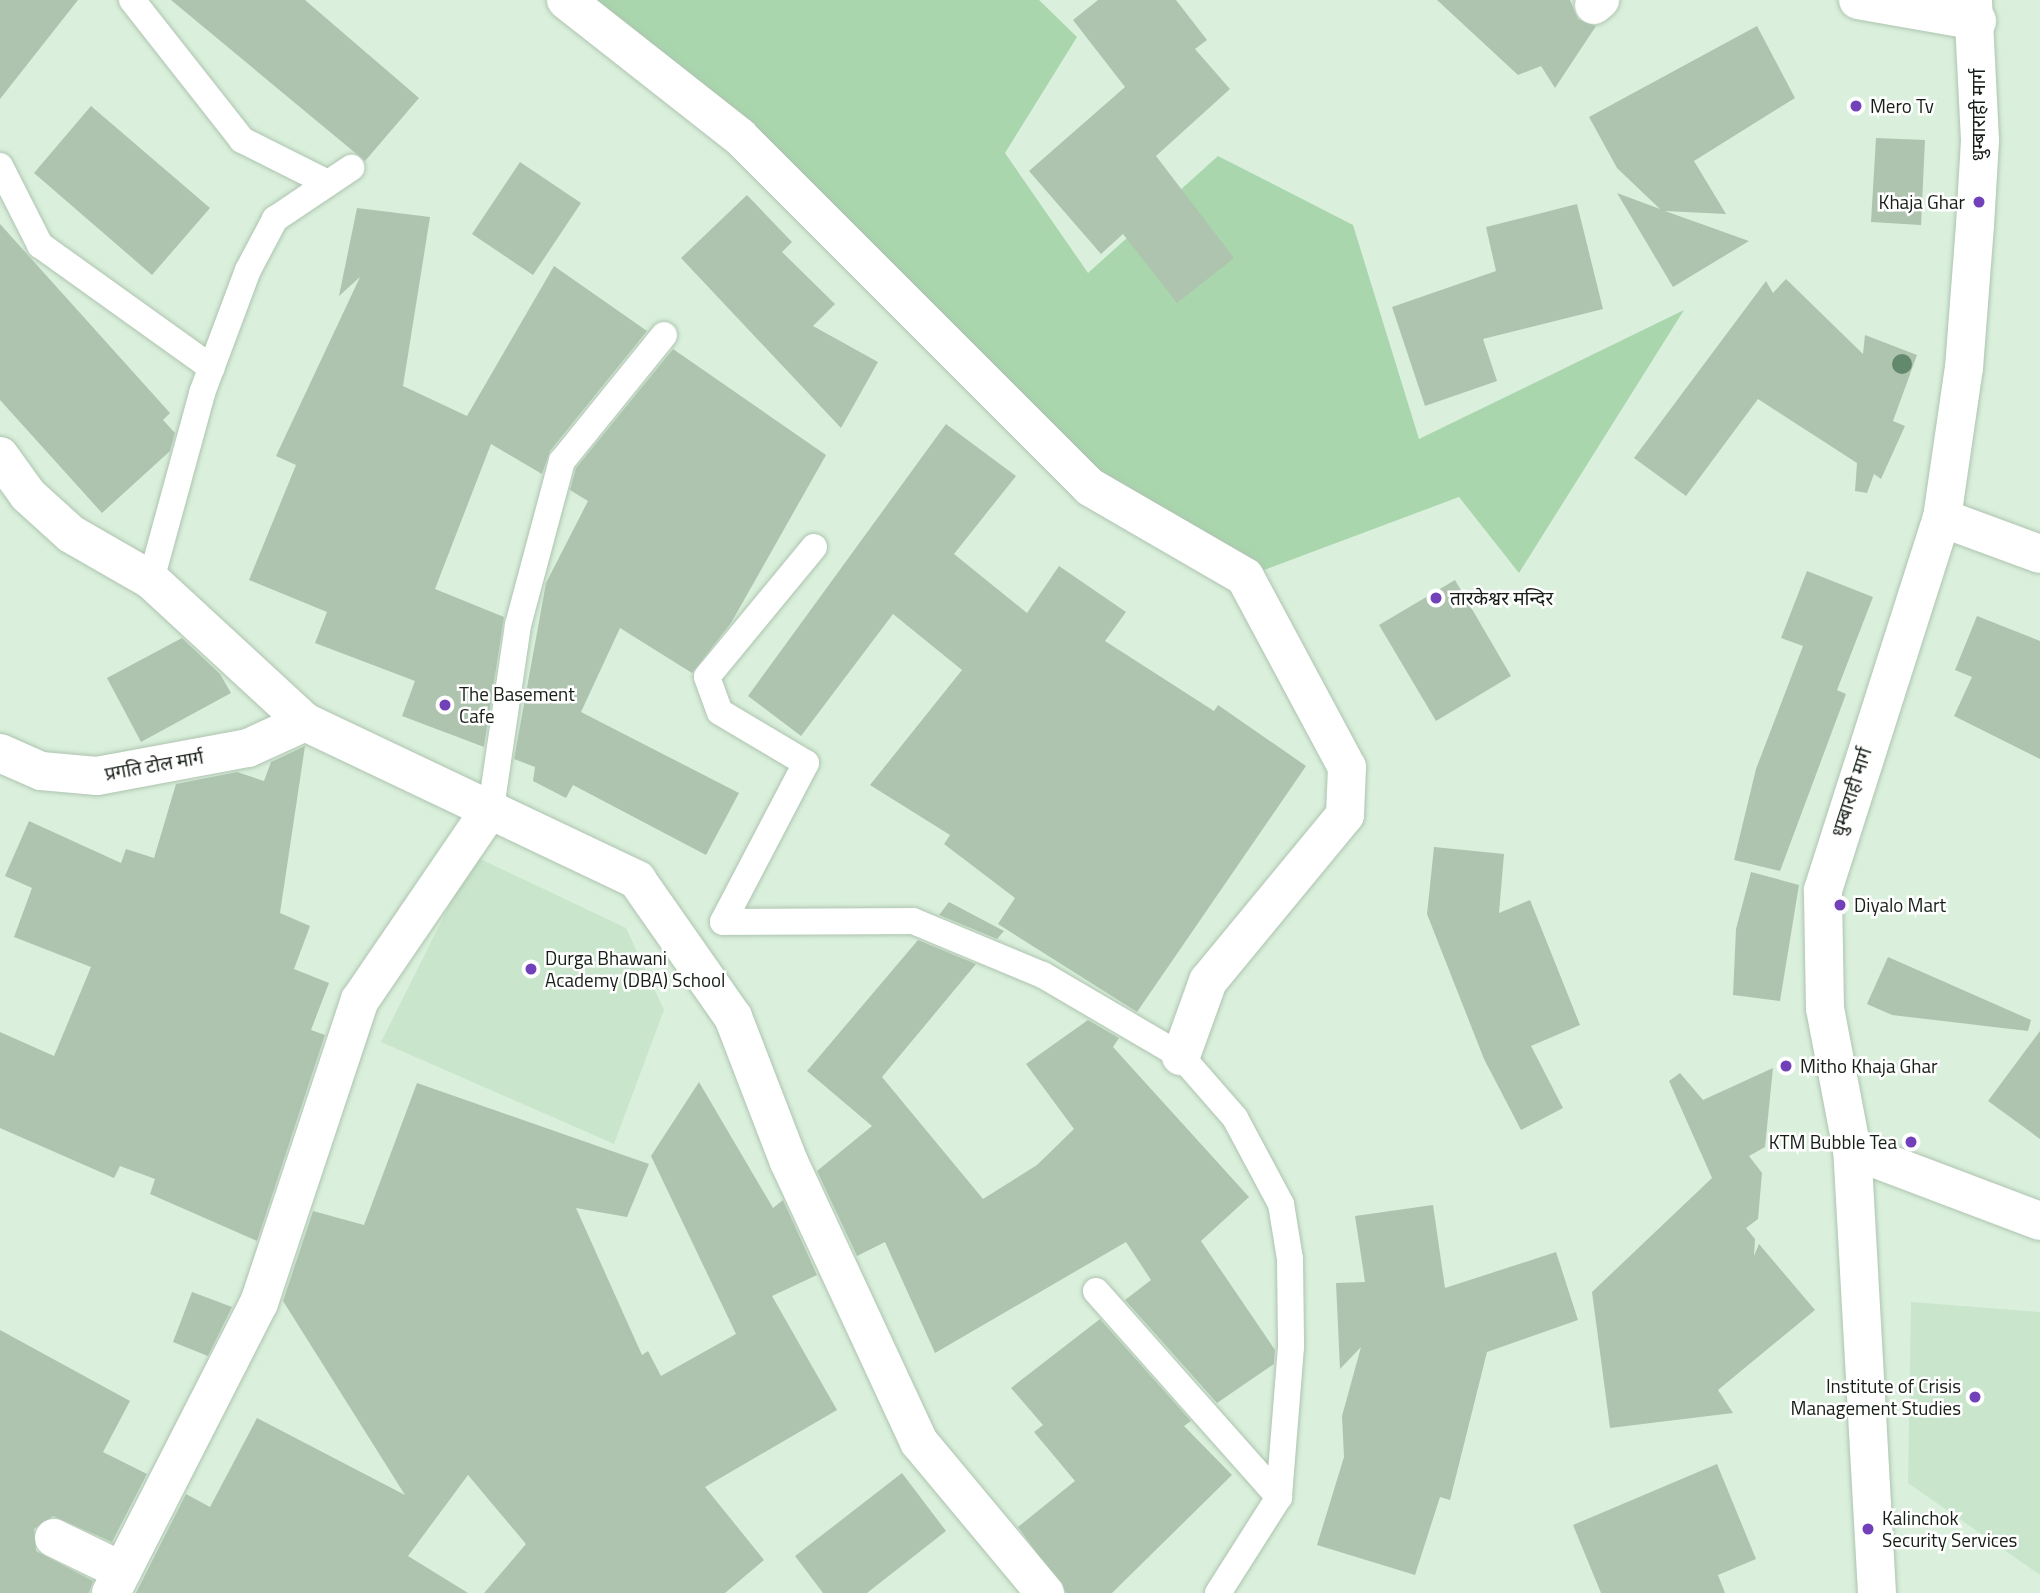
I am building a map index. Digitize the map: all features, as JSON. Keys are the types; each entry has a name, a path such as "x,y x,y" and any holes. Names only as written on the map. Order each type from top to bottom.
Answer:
{"street":[{"path":"566,0 740,137 1090,486 1245,577 1347,768 1345,815 1208,981 1181,1056"},
{"path":"1858,0 1975,10"},
{"name":"धुम्बाराही मार्ग","path":"1877,1593 1852,1150 1825,1009 1823,890 1942,519 1964,368 1974,238 1975,10"},
{"path":"0,456 28,495 71,534 152,580 305,722 491,807 638,880 733,1017 789,1162 919,1442 1045,1593"},
{"path":"1942,519 2040,554"},
{"name":"प्रगति टोल मार्ग","path":"0,752 41,771 97,776 248,748 305,722"},
{"path":"54,1538 116,1582 259,1303 360,1000 491,807"},
{"path":"1852,1150 2040,1221"}],"lane":[{"path":"132,0 242,141 328,183"},
{"path":"0,166 40,245 212,369"},
{"path":"152,580 212,369 248,270 275,219 351,168"},
{"path":"491,807 518,625 562,461 664,335"},
{"path":"814,547 707,677 720,712 806,763 723,922 913,921 1043,975 1181,1056 1235,1118 1281,1203 1290,1259 1291,1347 1279,1497 1218,1593"},
{"path":"1097,1291 1279,1497"}],"shaded area":[{"path":"583,0 1039,0 1077,37 1005,153 1088,273 1218,156 1353,225 1419,439 1684,310 1519,573 1459,497 1245,577 1111,499"},
{"name":"Durga Bhawani Academy (DBA) School","path":"474,856 626,928 664,1010 614,1144 381,1042"},
{"name":"Institute of Crisis Management Studies","path":"1911,1302 2040,1312 2040,1575 1908,1483"}],"building":[{"path":"0,0 78,0 0,99"},
{"path":"171,0 305,0 419,98 365,161"},
{"path":"1098,0 1176,0 1207,40 1195,49 1230,89 1156,156 1234,258 1177,303 1123,234 1101,254 1029,171 1125,87 1073,20"},
{"path":"1437,0 1570,0 1578,19 1596,26 1555,88 1541,66 1518,75"},
{"path":"1757,26 1795,98 1694,161 1726,214 1665,211 1749,241 1673,287 1617,193 1660,209 1617,168 1589,117"},
{"path":"91,106 210,208 152,275 34,173"},
{"path":"1876,138 1925,140 1921,225 1871,222"},
{"path":"520,162 581,203 533,275 472,234"},
{"path":"747,195 792,242 782,252 835,304 813,326 878,362 841,428 681,258"},
{"path":"1577,204 1603,309 1483,339 1497,381 1425,406 1392,307 1496,271 1486,227"},
{"path":"357,208 430,217 403,386 467,416 554,266 647,331 550,451 542,474 491,444 435,589 504,617 484,747 402,716 415,681 315,643 327,612 249,580 296,465 276,456 360,277 339,296"},
{"path":"0,224 170,413 163,420 175,433 170,451 102,513 0,400"},
{"path":"1786,279 1863,354 1865,335 1917,355 1893,421 1905,426 1881,479 1874,474 1867,493 1855,491 1857,463 1758,399 1686,496 1634,458 1766,281 1773,293"},
{"path":"673,349 826,455 731,623 692,673 620,628 581,712 739,793 706,855 573,785 566,798 533,781 535,767 514,759 546,583 588,501 570,490 576,468"},
{"path":"946,424 1016,476 954,554 1027,613 1059,566 1126,612 1105,641 1214,711 1218,705 1306,766 1137,1012 998,924 1015,898 944,844 950,835 870,785 962,670 893,614 801,736 748,696"},
{"path":"1807,571 1873,597 1837,690 1846,694 1780,871 1734,860 1756,769 1803,646 1781,638"},
{"path":"1455,580 1511,676 1436,721 1379,625"},
{"path":"1977,616 2040,641 2040,759 1954,716 1972,677 1955,670"},
{"path":"182,638 220,674 231,693 141,742 107,678"},
{"path":"305,746 280,913 310,926 294,969 329,983 311,1030 325,1035 257,1241 150,1194 155,1179 120,1166 114,1178 0,1128 0,1032 54,1056 91,967 14,937 32,888 5,876 29,821 121,863 126,849 154,858 176,784 237,772 264,781 271,762"},
{"path":"1434,847 1504,854 1499,913 1530,900 1580,1025 1531,1046 1563,1108 1521,1130 1484,1059 1427,914"},
{"path":"1751,872 1799,885 1780,1001 1733,995 1736,929"},
{"path":"949,902 1004,931 997,939 939,915"},
{"path":"918,940 976,964 882,1077 983,1199 1037,1165 1074,1129 1026,1064 1088,1020 1119,1038 1113,1047 1249,1197 1201,1241 1275,1350 1274,1364 1217,1403 1125,1300 1151,1280 1126,1242 935,1353 885,1242 857,1256 817,1171 872,1126 807,1071"},
{"path":"1888,957 2031,1020 2028,1031 1892,1015 1867,1004"},
{"path":"2040,1031 2040,1139 1988,1101"},
{"path":"1773,1068 1765,1147 1749,1156 1762,1173 1758,1219 1746,1228 1755,1239 1754,1256 1759,1244 1815,1310 1718,1390 1733,1413 1610,1428 1592,1292 1712,1178 1669,1081 1680,1073 1703,1100"},
{"path":"699,1082 773,1208 783,1200 817,1275 772,1296 837,1410 705,1487 764,1560 725,1593 484,1593 526,1544 468,1475 408,1556 468,1593 136,1593 186,1494 210,1507 257,1418 405,1495 283,1301 313,1211 364,1225 417,1083 649,1164 627,1217 576,1208 642,1355 648,1351 661,1376 736,1334 651,1156"},
{"path":"1433,1205 1445,1288 1556,1252 1578,1320 1487,1352 1450,1500 1440,1497 1415,1575 1317,1545 1344,1457 1342,1416 1361,1347 1340,1369 1336,1283 1365,1282 1355,1216"},
{"path":"192,1292 232,1307 208,1356 173,1342"},
{"path":"1100,1319 1191,1421 1184,1426 1232,1475 1112,1593 1066,1593 1018,1527 1075,1481 1034,1432 1043,1425 1011,1388"},
{"path":"0,1330 130,1401 103,1452 147,1474 112,1542 53,1516 34,1529 36,1551 93,1581 89,1593 0,1593"},
{"path":"1717,1464 1756,1559 1718,1575 1725,1593 1601,1593 1573,1525"},
{"path":"902,1473 946,1531 867,1593 823,1593 795,1556"}],"place":[{"name":"Mero Tv","path":"1856,106"},
{"name":"Khaja Ghar","path":"1979,202"},
{"name":"तारकेश्वर मन्दिर","path":"1436,598"},
{"name":"The Basement Cafe","path":"445,705"},
{"name":"Diyalo Mart","path":"1840,905"},
{"name":"Durga Bhawani Academy (DBA) School","path":"531,969"},
{"name":"Mitho Khaja Ghar","path":"1786,1066"},
{"name":"KTM Bubble Tea","path":"1911,1142"},
{"name":"Institute of Crisis Management Studies","path":"1975,1397"},
{"name":"Kalinchok Security Services","path":"1868,1529"}]}
